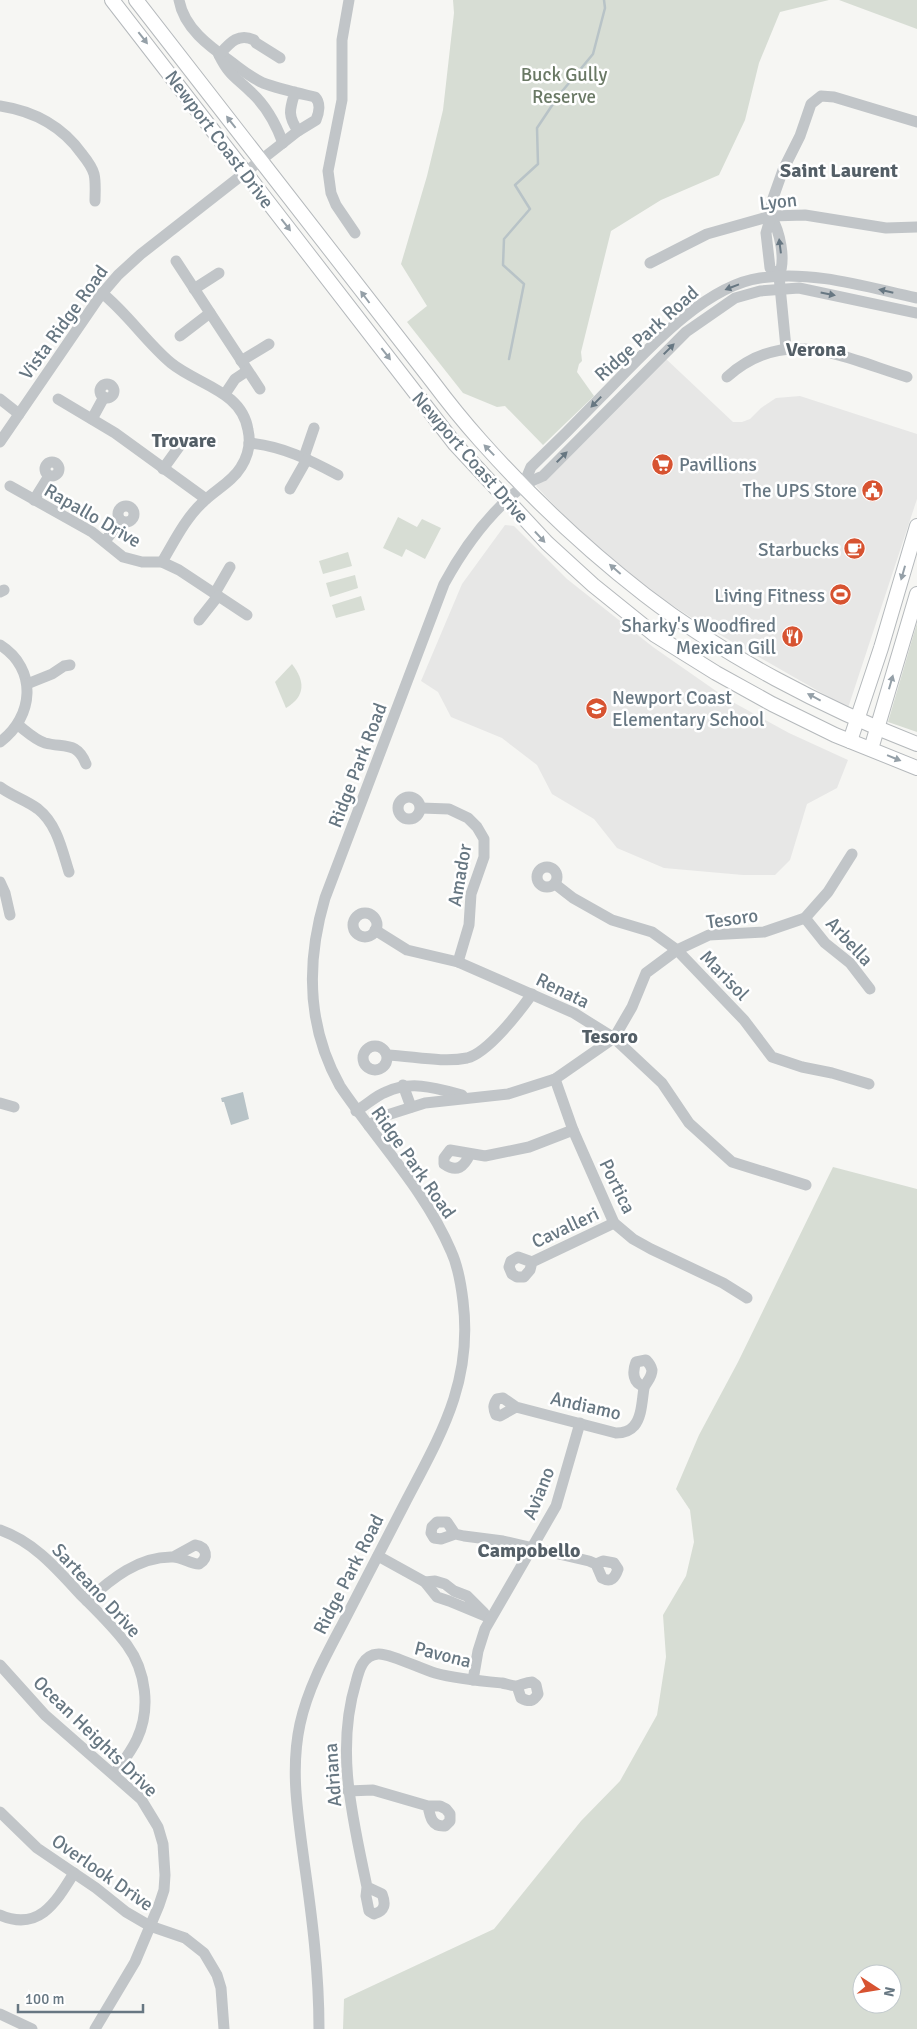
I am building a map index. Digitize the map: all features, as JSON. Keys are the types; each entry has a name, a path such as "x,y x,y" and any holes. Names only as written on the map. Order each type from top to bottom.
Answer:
{"main road":[{"name":"Newport Coast Drive","path":"112,0 455,444 553,549 593,585 655,635 716,673 764,700 850,741 917,768"},
{"name":"Newport Coast Drive","path":"136,0 368,301 479,439 523,486 585,543 645,594 724,649 857,720 917,744"},
{"path":"850,741 881,648 917,526"},
{"path":"871,749 917,594"}],"street":[{"path":"179,0 188,22 220,55 252,78 316,97 319,106 316,120 298,130 292,121 290,110 295,92"},
{"path":"348,0 342,40 342,100 328,171 329,184 334,199 355,233"},
{"path":"220,55 232,41 244,37 254,40 280,58"},
{"path":"220,55 227,72 253,93 264,106 273,120 283,143"},
{"path":"786,348 779,276 782,267 778,228 771,216 772,201 783,170 800,136 811,104 821,96 834,97 917,122"},
{"path":"0,106 34,115 50,123 69,138 88,161 94,174 95,201"},
{"name":"Vista Ridge Road","path":"0,442 102,293 127,266 298,130"},
{"name":"Lyon","path":"650,263 706,234 771,216 805,215 886,228 917,227"},
{"path":"176,261 260,389"},
{"path":"194,289 219,273"},
{"name":"Ridge Park Road","path":"523,486 531,467 642,356 692,310 730,286 758,278 803,275 917,298"},
{"name":"Ridge Park Road","path":"319,2029 317,1966 295,1793 295,1757 300,1722 315,1676 442,1433 459,1388 466,1329 459,1280 453,1255 444,1234 431,1211 356,1111 328,1065 317,1031 312,970 321,912 444,584 462,551 480,528 523,486 543,476 686,332 735,298 760,291 799,288 917,312"},
{"path":"102,293 120,307 172,364 225,394 234,401 245,417 249,443 245,461 241,468 234,477 206,499 187,521 162,562 180,570 247,615"},
{"path":"180,336 210,312"},
{"path":"225,394 244,366 269,344"},
{"path":"727,377 742,364 757,356 786,348 825,352 906,377"},
{"path":"92,419 104,397"},
{"path":"0,399 19,414"},
{"path":"58,399 115,433 206,499"},
{"path":"290,489 306,458 314,428"},
{"path":"249,443 267,445 306,458 338,475"},
{"path":"164,469 181,444"},
{"path":"34,500 49,476"},
{"name":"Rapallo Drive","path":"10,486 105,541 124,557 142,562 162,562"},
{"path":"105,541 121,521"},
{"path":"199,620 216,594 230,567"},
{"path":"0,645 12,654 19,663 27,684 24,715 18,725 0,742"},
{"path":"27,684 46,677 64,666 70,665"},
{"path":"18,725 44,742 73,748 80,752 86,764"},
{"path":"0,787 45,816 55,832 69,872"},
{"name":"Amador","path":"421,808 450,809 468,818 477,827 484,839 484,857 471,894 468,925 458,962"},
{"name":"Tesoro","path":"369,1126 381,1117 425,1103 508,1094 555,1079 614,1038 632,1007 646,973 677,950 709,936 764,932 805,918 828,892 852,854"},
{"path":"0,882 7,898 10,915"},
{"name":"Marisol","path":"554,884 573,898 612,920 652,932 677,950 744,1020 772,1057 802,1067 832,1072 869,1084"},
{"name":"Arbella","path":"805,918 824,943 850,963 870,989"},
{"name":"Renata","path":"376,930 407,950 458,962 574,1013 614,1038 662,1083 689,1124 732,1162 806,1185"},
{"path":"387,1055 446,1059 469,1058 488,1044 513,1021 532,994"},
{"name":"Portica","path":"555,1079 573,1130 614,1223 633,1239 723,1282 747,1298"},
{"path":"403,1085 411,1108"},
{"name":"Tesoro","path":"356,1111 384,1092 403,1085 431,1087 468,1097"},
{"path":"0,1103 14,1107"},
{"path":"470,1154 485,1156 530,1148 573,1130"},
{"name":"Cavalleri","path":"532,1262 614,1223"},
{"name":"Andiamo","path":"516,1406 616,1433 628,1431 638,1421 644,1386"},
{"name":"Aviano","path":"473,1680 481,1640 490,1618 556,1506 580,1424"},
{"name":"Sarteano Drive","path":"0,1530 21,1540 50,1562 127,1646 137,1663 144,1684 145,1712 142,1727 131,1751 114,1774"},
{"path":"456,1534 532,1547 596,1564"},
{"path":"87,1601 111,1580 133,1567 147,1561 175,1556"},
{"path":"378,1556 424,1582 437,1597 452,1596 490,1618"},
{"name":"Pavona","path":"364,1661 370,1656 384,1654 436,1673 517,1686"},
{"name":"Adriana","path":"364,1661 356,1680 348,1718 345,1752 348,1791 368,1887"},
{"name":"Ocean Heights Drive","path":"0,1665 45,1715 141,1799 158,1827 163,1844 164,1890 131,1969 95,2029"},
{"path":"348,1791 373,1790 428,1806"},
{"name":"Overlook Drive","path":"0,1812 37,1848 96,1888 126,1912 150,1926 185,1938 204,1953 211,1963 221,1988 221,2028"},
{"path":"0,1914 12,1919 22,1920 42,1915 57,1902 74,1873"},
{"path":"0,2014 32,2029"}],"shaded area":[{"path":"665,358 733,422 742,422 750,419 761,408 776,398 800,396 917,434 917,499 848,708 703,625 611,566 536,486"},
{"name":"Newport Coast Elementary School","path":"505,525 514,526 567,579 653,647 729,700 789,733 848,760 837,788 807,804 790,860 775,875 743,875 664,868 617,848 594,819 552,794 537,765 502,738 451,717 438,692 421,681 462,584"},
{"path":"243,1092 249,1119 231,1125 221,1098"}],"green space":[{"name":"Buck Gully Reserve","path":"453,0 829,0 780,12 759,63 745,120 719,175 661,200 611,231 581,352 582,361 577,372 594,396 543,445 505,406 497,407 463,393 407,322 427,306 401,264 427,176 443,110 454,13"},
{"path":"839,0 917,0 917,29"},
{"path":"398,517 417,527 422,519 441,528 425,559 406,549 402,557 383,548"},
{"path":"348,552 352,566 323,574 319,561"},
{"path":"355,575 358,588 330,597 326,583"},
{"path":"361,596 365,610 336,618 332,605"},
{"path":"917,623 917,732 888,722"},
{"path":"292,664 299,676 301,688 297,698 286,708 275,682"},
{"path":"833,1167 917,1189 917,2029 343,2029 344,1999 494,1929 581,1821 620,1781 657,1715 666,1657 663,1615 686,1576 694,1542 690,1510 676,1489 699,1435 738,1362"}],"waterway":[{"path":"509,359 524,284 503,265 504,239 530,209 515,185 538,164 537,128 559,95 593,54 605,8 604,0"}],"place":[{"name":"Pavillions","path":"663,464"},
{"name":"The UPS Store","path":"873,490"},
{"name":"Starbucks","path":"855,549"},
{"name":"Living Fitness","path":"841,595"},
{"name":"Sharky's Woodfired Mexican Gill","path":"792,636"},
{"name":"Newport Coast Elementary School","path":"596,708"}],"district":[{"name":"Saint Laurent","path":"839,170"},
{"name":"Verona","path":"816,349"},
{"name":"Trovare","path":"184,440"},
{"name":"Tesoro","path":"610,1036"},
{"name":"Campobello","path":"529,1550"}]}
